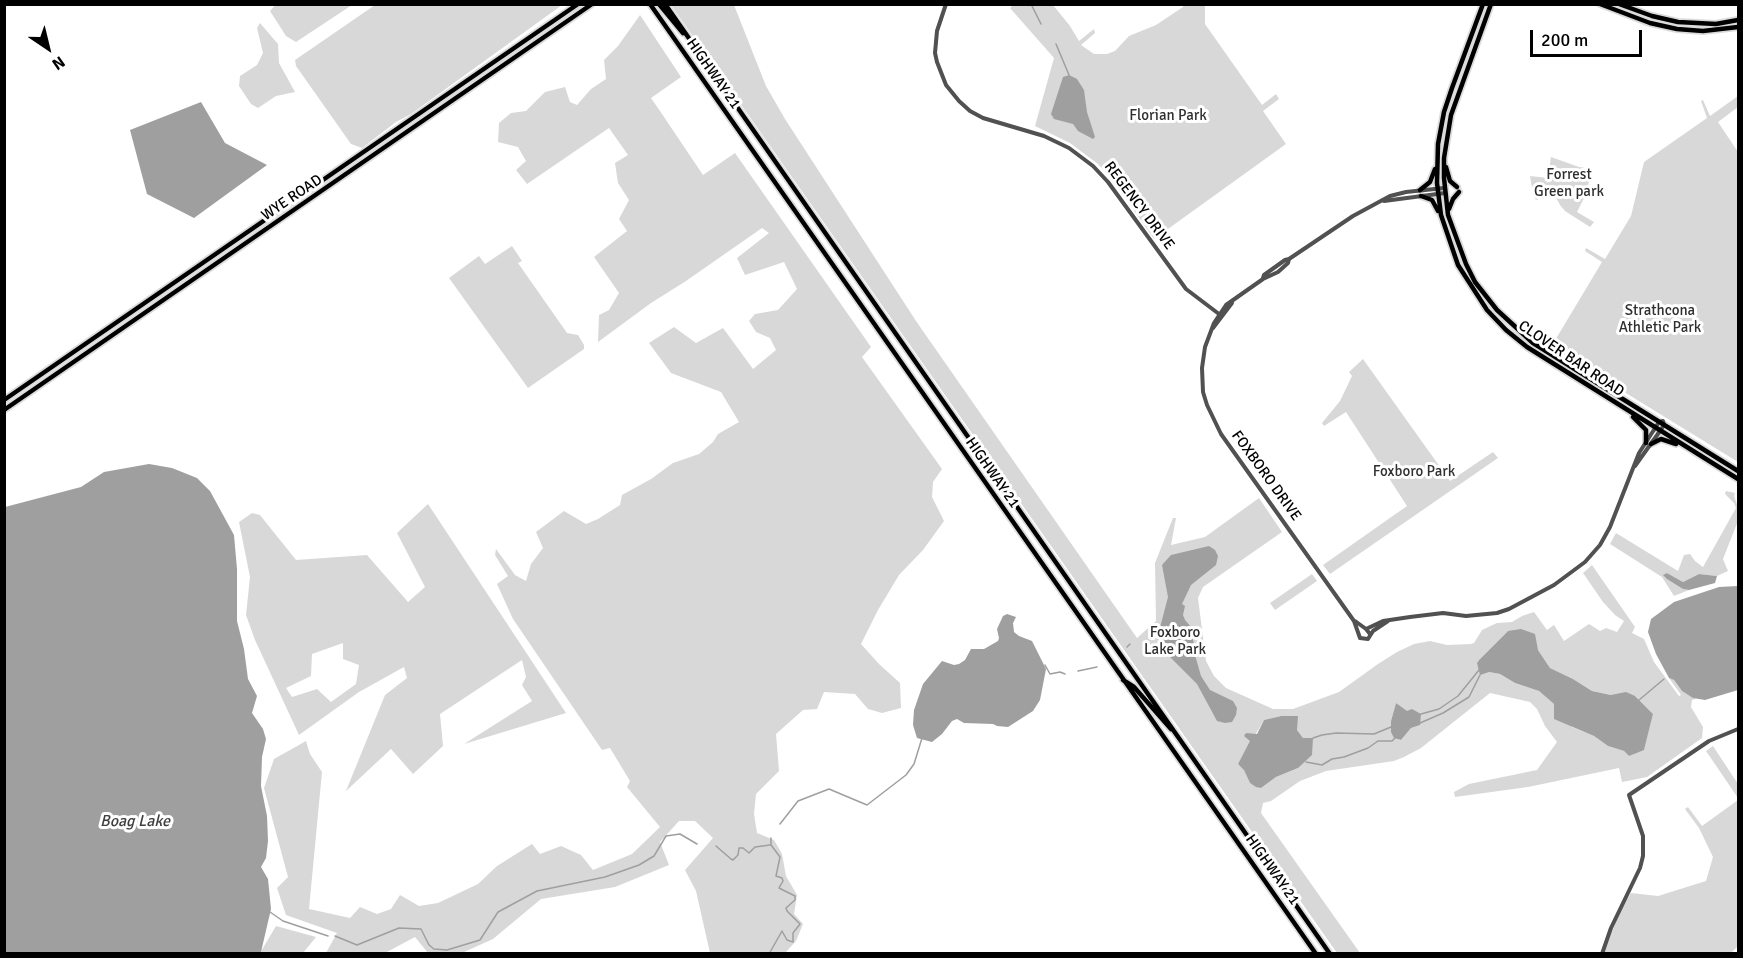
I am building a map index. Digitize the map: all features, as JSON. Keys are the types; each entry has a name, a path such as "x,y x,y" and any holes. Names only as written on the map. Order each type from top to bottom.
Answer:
{"main road":[{"name":"WYE ROAD","path":"4,400 578,4"},
{"name":"WYE ROAD","path":"4,410 592,4"},
{"name":"HIGHWAY 21","path":"650,4 1316,954"},
{"path":"658,4 691,41"},
{"name":"HIGHWAY 21","path":"665,4 1330,954"},
{"name":"CLOVER BAR ROAD","path":"1483,4 1444,112 1437,160 1441,215 1458,265 1478,298 1497,321 1518,340 1541,357 1738,479"},
{"path":"1600,4 1650,23 1677,29 1703,31 1738,28"},
{"path":"1619,4 1652,16 1678,22 1716,24 1738,20"},
{"name":"CLOVER BAR ROAD","path":"1491,5 1451,114 1444,158 1448,215 1456,240 1475,282 1508,322 1533,344 1738,471"},
{"path":"1444,158 1449,179 1458,190 1449,205 1448,215"},
{"path":"1437,160 1433,178 1421,193 1434,202 1441,215"},
{"path":"1627,410 1646,430 1648,443 1661,439 1683,446"},
{"path":"1123,680 1134,687 1179,738"}],"street":[{"name":"REGENCY DRIVE","path":"946,4 937,31 935,53 946,85 958,101 983,118 1044,136 1069,148 1093,166 1108,182 1186,289 1219,314"},
{"name":"FOXBORO DRIVE","path":"1359,632 1354,621 1212,418 1203,392 1202,368 1205,347 1219,314 1234,300 1263,279 1278,272 1289,260 1353,216 1390,196 1445,190"},
{"name":"FOXBORO DRIVE","path":"1211,331 1234,300"},
{"path":"1388,621 1370,634 1368,639 1362,639 1359,632 1388,621 1443,613 1466,616 1497,613 1509,609 1560,581 1585,562 1600,545 1610,527 1635,466 1662,423"},
{"name":"FOXBORO DRIVE","path":"1354,621 1370,634"},
{"path":"1602,954 1611,928 1640,868 1643,856 1643,836 1629,795 1711,740 1738,729"}],"green space":[{"path":"276,4 352,5 296,42 286,36 270,11"},
{"path":"375,5 562,5 362,148 351,144 296,66 295,60"},
{"name":"Foxboro Lake Park","path":"671,5 734,5 766,86 785,119 916,321 1137,638 1156,621 1155,563 1173,518 1176,518 1171,545 1205,537 1259,498 1282,532 1203,587 1198,598 1206,661 1214,676 1226,688 1273,709 1293,709 1339,692 1378,664 1414,644 1430,641 1447,645 1471,644 1482,630 1497,623 1512,622 1534,612 1547,630 1554,625 1564,641 1589,624 1600,631 1606,628 1617,632 1624,621 1603,602 1583,573 1592,565 1635,627 1632,633 1644,639 1654,662 1679,696 1681,695 1669,678 1674,680 1682,691 1696,699 1692,700 1691,707 1703,727 1702,738 1647,777 1622,782 1619,768 1528,787 1455,797 1454,792 1469,784 1537,770 1557,742 1545,726 1537,709 1530,702 1490,693 1421,748 1404,757 1394,761 1326,771 1300,781 1271,801 1263,803 1261,813 1360,953 1337,953","holes":["1508,631 1538,650 1550,668 1592,691 1635,696 1653,714 1644,749 1629,756 1624,751 1608,746 1594,736 1572,727 1554,704 1539,691 1515,683 1500,674 1489,672 1480,659","1396,703 1420,725 1411,728 1401,740 1394,738 1391,721","1281,716 1303,738 1313,739 1298,768 1276,777 1261,788 1250,783 1244,769 1238,764 1264,720"]},
{"name":"Florian Park","path":"1010,5 1053,5 1079,41 1094,29 1095,33 1081,45 1094,54 1107,54 1115,51 1129,36 1156,25 1184,5 1205,5 1205,24 1262,105 1276,94 1279,99 1263,111 1286,144 1154,239 1112,179 1098,164 1070,143 1035,126 1054,58 1010,8 1012,6"},
{"path":"640,15 681,77 651,98 703,175 735,153 871,347 862,357 942,469 933,482 932,497 944,521 923,550 899,575 861,644 900,683 901,708 882,713 868,709 855,694 824,692 817,709 803,710 776,734 779,771 756,794 754,814 757,833 774,840 782,854 786,876 797,895 794,914 803,924 796,941 785,953 710,953 696,891 685,870 713,838 695,821 679,821 660,842 669,865 615,887 541,899 493,939 462,953 428,953 415,937 385,953 326,953 337,933 286,915 277,888 288,877 264,788 274,759 306,741 310,754 322,772 309,909 350,918 360,907 377,914 391,909 400,895 419,906 438,903 478,884 497,866 532,844 540,854 561,846 581,855 593,870 632,854 660,827 627,787 630,781 610,748 602,750 513,619 497,584 508,576 495,555 496,549 515,575 526,581 531,564 543,548 536,532 564,511 586,524 598,519 620,505 622,495 651,479 673,463 699,454 713,442 718,434 739,422 721,392 671,373 649,343 674,327 696,343 723,328 753,369 776,350 770,338 756,332 749,321 755,314 778,310 797,289 784,262 745,275 737,258 769,233 762,228 598,342 599,315 609,310 619,293 594,257 627,231 619,219 629,200 618,183 615,163 628,155 609,128 527,184 516,170 526,161 518,147 498,142 499,123 511,113 526,111 545,92 565,87 570,102 577,105 591,89 606,79 604,60 618,46"},
{"path":"260,23 278,44 279,63 295,92 276,96 258,108 251,104 239,86 240,76 257,65 263,53 257,28"},
{"name":"Strathcona Athletic Park","path":"1738,96 1738,107 1718,122 1738,152 1738,462 1551,347 1602,262 1585,251 1586,248 1605,259 1631,216 1644,162 1707,118 1701,101 1703,100 1710,116"},
{"name":"Forrest Green park","path":"1551,157 1592,169 1586,194 1577,212 1594,222 1590,227 1565,211 1554,193 1536,200 1530,176 1548,178"},
{"path":"512,246 522,261 518,263 567,333 578,335 584,345 584,349 528,388 449,278 479,256 485,264"},
{"name":"Foxboro Park","path":"1363,359 1450,481 1493,452 1498,458 1330,574 1323,565 1407,506 1346,412 1324,426 1322,423 1340,401 1352,376 1349,372"},
{"path":"1726,491 1735,493 1738,507 1738,521 1723,559 1728,571 1717,576 1699,574 1683,582 1667,573 1664,575 1683,589 1689,590 1674,596 1662,577 1610,544 1616,533 1678,571 1684,555 1690,554 1703,567 1736,508 1725,494"},
{"path":"428,504 566,713 464,744 532,701 522,685 526,677 522,660 440,714 443,746 413,774 391,749 346,791 385,695 407,678 404,667 359,692 299,735 255,640 246,615 250,577 239,522 252,513 260,515 296,560 367,555 408,602 425,587 397,533","holes":["343,643 343,659 359,665 356,684 331,702 317,689 292,697 286,688 311,676 312,654"]},
{"path":"1312,574 1317,581 1275,610 1270,603"},
{"path":"1713,746 1738,784 1738,798 1706,751"},
{"path":"1738,800 1738,946 1731,953 1604,954 1619,913 1631,893 1658,896 1706,881 1713,857 1699,828 1685,809 1688,807 1702,826"},
{"path":"276,926 316,937 303,953 260,953"}],"water":[{"path":"1069,75 1077,79 1084,90 1087,112 1095,137 1093,139 1078,131 1073,124 1054,119 1051,114 1063,77"},
{"path":"201,102 225,143 267,165 194,218 147,194 130,130"},
{"name":"Boag Lake","path":"149,464 172,468 197,478 210,491 234,535 237,569 237,621 248,679 257,696 252,713 263,729 266,739 262,757 261,786 267,816 268,841 266,858 261,867 268,879 271,909 261,952 260,954 5,953 5,507 81,487 104,472"},
{"path":"1209,546 1218,556 1216,565 1191,585 1182,604 1185,606 1183,615 1191,627 1195,651 1192,653 1195,655 1201,676 1210,690 1233,701 1237,708 1232,722 1225,723 1217,721 1197,684 1165,652 1162,643 1157,639 1168,597 1162,565 1171,555"},
{"path":"1667,573 1683,582 1699,574 1717,576 1715,583 1689,590 1667,579 1663,575"},
{"path":"1738,586 1738,690 1705,700 1693,698 1669,678 1656,654 1648,632 1651,619 1674,602 1719,587"},
{"path":"1007,614 1016,617 1013,623 1014,632 1032,641 1046,669 1040,700 1033,711 1008,727 964,723 957,719 952,721 932,742 917,738 913,725 914,710 923,684 942,661 954,665 959,664 965,660 971,649 984,649 998,641 997,629 1003,616"},
{"path":"1521,629 1535,634 1538,650 1550,668 1592,691 1611,695 1626,692 1635,696 1653,714 1644,750 1629,756 1624,751 1608,746 1594,736 1554,719 1554,704 1539,691 1515,683 1500,674 1489,672 1480,675 1477,663 1480,659 1508,631"},
{"path":"1396,703 1407,711 1412,709 1421,714 1420,725 1411,728 1401,740 1394,738 1391,732 1391,721"},
{"path":"1281,716 1298,716 1297,730 1303,738 1313,738 1312,755 1298,768 1276,777 1261,788 1256,787 1250,783 1244,770 1238,764 1250,741 1244,736 1246,733 1257,734 1264,720"}],"waterway":[{"path":"1031,4 1041,24"},
{"path":"1056,44 1069,75"},
{"path":"1127,647 1130,644"},
{"path":"1045,665 1050,674 1060,672 1065,674"},
{"path":"1078,671 1097,667"},
{"path":"1421,714 1439,709 1458,696 1479,670"},
{"path":"1420,723 1443,713 1469,697 1480,675"},
{"path":"1639,700 1664,679"},
{"path":"1313,738 1336,733 1374,734 1391,727"},
{"path":"780,824 798,801 829,789 867,805 906,775 914,764 922,738"},
{"path":"1306,762 1322,765 1332,759 1368,748 1378,741 1392,741 1395,738"},
{"path":"335,936 357,945 399,928 421,929 429,945 434,949 447,950 480,940 498,912 537,891 605,877 639,865 654,856 666,836 680,834 697,844"},
{"path":"771,838 771,844"},
{"path":"716,846 733,860 738,855 739,848 749,853 755,847 770,845"},
{"path":"769,954 782,931 787,940 793,942 793,933 800,924 787,911 786,908 795,900 795,896 779,888 783,881 782,878 776,876 780,857 771,845"},
{"path":"270,912 283,921 328,936"}]}
